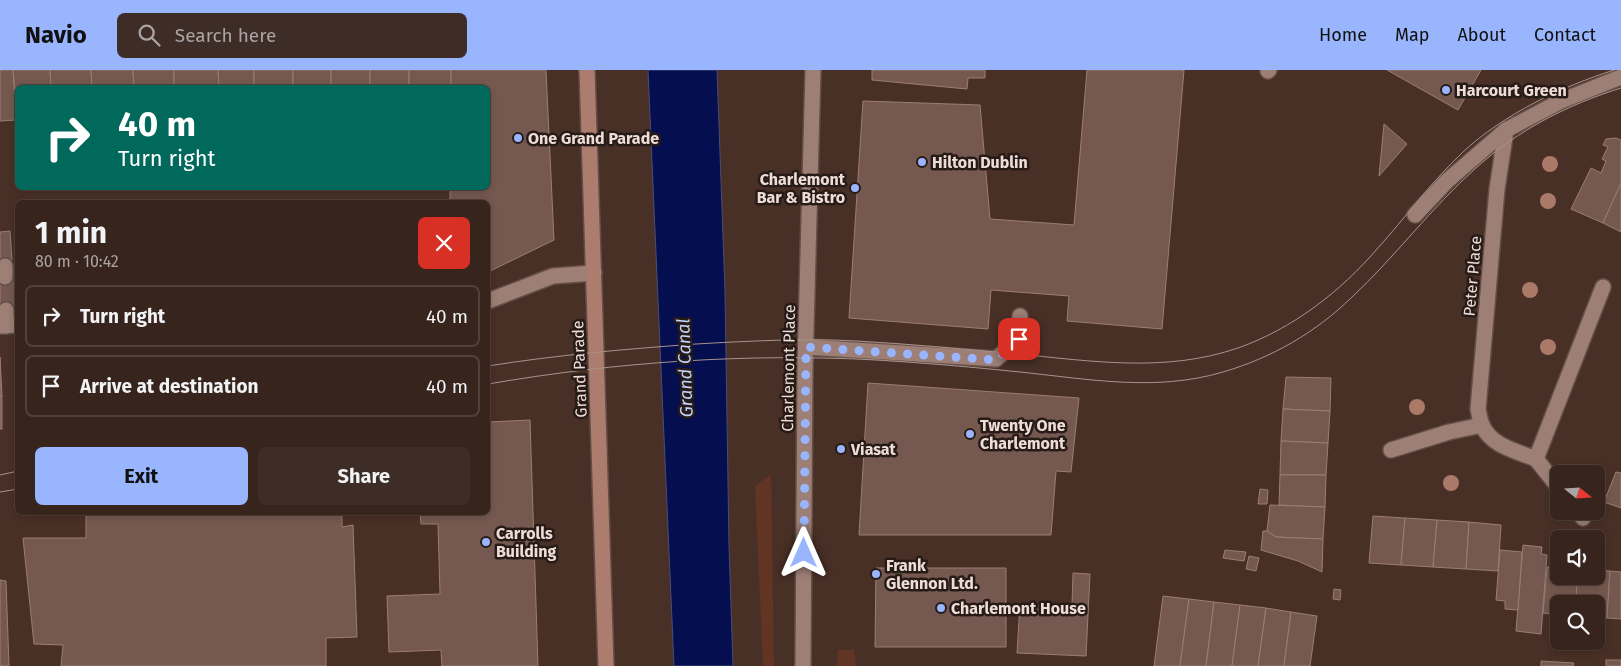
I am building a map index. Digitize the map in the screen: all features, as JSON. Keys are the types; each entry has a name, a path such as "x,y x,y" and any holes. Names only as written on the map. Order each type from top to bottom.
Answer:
{"main road":[{"name":"Grand Parade","path":"587,70 606,666"}],"street":[{"name":"Charlemont Place","path":"803,666 806,347 813,70"},
{"path":"1415,215 1447,181 1506,130 1570,96 1621,77"},
{"name":"Peter Place","path":"1482,425 1478,409 1497,189 1506,130"},
{"path":"490,300 554,276 594,273"},
{"path":"1536,458 1604,286"},
{"path":"806,347 996,360 1019,339 1020,316"},
{"path":"1391,450 1449,432 1482,425 1490,437 1503,447 1536,458 1550,476"}],"shaded area":[{"path":"771,474 774,666 763,666 755,486"},
{"path":"838,650 854,650 856,666 837,666"}],"water":[{"name":"Grand Canal","path":"648,70 717,70 725,292 733,666 674,666"}],"building":[{"path":"0,70 13,70 15,120 0,121"},
{"path":"13,70 50,70 51,85 15,85 15,90"},
{"path":"50,70 91,70 92,85 51,85"},
{"path":"91,70 133,70 134,85 92,85"},
{"path":"133,70 174,70 174,85 134,85"},
{"path":"174,70 218,70 219,85 174,85"},
{"path":"218,70 254,70 254,85 219,85"},
{"path":"254,70 293,70 293,85 254,85"},
{"path":"293,70 331,70 331,85 293,85"},
{"path":"331,70 370,70 370,85 331,85"},
{"path":"370,70 409,70 409,85 370,85"},
{"path":"409,70 451,70 451,85 409,85"},
{"name":"One Grand Parade","path":"451,70 546,70 554,240 490,271 490,200 450,200 450,190 490,190 490,85 451,85"},
{"path":"872,70 985,70 985,78 968,78 967,89 872,80"},
{"name":"Hilton Dublin","path":"1087,70 1184,70 1162,329 1067,321 1069,296 991,290 988,329 849,318 863,101 980,105 990,219 1074,225"},
{"name":"Harcourt Green","path":"1387,70 1481,70 1458,110"},
{"path":"1384,124 1407,144 1379,176"},
{"path":"1616,138 1621,140 1621,183 1603,223 1571,209 1591,168 1601,173 1606,161 1602,159 1608,147 1603,145 1606,139"},
{"path":"1621,183 1621,232 1603,223"},
{"path":"10,231 12,260 0,261 0,232"},
{"path":"0,277 15,277 15,310 0,310"},
{"path":"0,357 2,396 0,396"},
{"path":"1286,377 1331,378 1330,411 1283,409"},
{"name":"Twenty One Charlemont","path":"868,383 1079,398 1071,472 1056,471 1051,535 859,535"},
{"path":"0,396 2,396 2,429 0,429"},
{"path":"1283,409 1330,411 1328,443 1281,441"},
{"name":"Carrolls Building","path":"530,420 538,666 442,666 441,650 389,652 387,596 440,594 438,524 421,524 420,515 490,515 490,422"},
{"path":"1281,441 1328,443 1326,475 1280,475"},
{"path":"1616,472 1621,473 1621,508 1605,502"},
{"path":"1280,475 1326,475 1325,507 1279,505"},
{"path":"1260,489 1268,490 1267,504 1258,504"},
{"path":"1270,505 1325,507 1323,539 1276,537 1267,531"},
{"path":"86,515 342,515 342,527 353,525 357,637 326,638 326,666 61,666 63,645 34,644 23,538 86,538"},
{"path":"1373,516 1405,518 1401,565 1369,563"},
{"path":"1405,518 1437,520 1433,567 1401,565"},
{"path":"1437,520 1469,522 1466,569 1433,567"},
{"path":"1469,522 1501,525 1498,571 1466,569"},
{"path":"1263,531 1267,531 1276,537 1323,539 1322,572 1298,561 1261,550"},
{"path":"1523,545 1542,547 1541,554 1547,555 1541,634 1516,631"},
{"path":"1225,550 1246,552 1244,561 1223,558"},
{"path":"1500,550 1522,552 1518,610 1505,609 1505,601 1496,600"},
{"path":"1249,556 1259,558 1256,571 1246,569"},
{"path":"1547,567 1550,567 1550,585 1577,585 1576,595 1550,595 1550,614 1543,613"},
{"name":"Charlemont House","path":"876,568 1006,568 1006,647 875,647"},
{"path":"1605,571 1610,571 1607,618 1605,618 1605,595 1576,595 1577,585 1605,585"},
{"path":"1610,571 1621,572 1621,619 1607,618"},
{"path":"1073,573 1090,574 1086,656 1017,653 1020,604 1072,606"},
{"path":"0,580 6,581 9,666 0,666"},
{"path":"1334,589 1341,590 1340,600 1333,599"},
{"path":"1163,596 1189,599 1180,666 1154,666"},
{"path":"1189,599 1214,602 1206,666 1180,666"},
{"path":"1214,602 1240,605 1232,666 1206,666"},
{"path":"1240,605 1266,608 1258,666 1232,666"},
{"path":"1266,608 1291,612 1284,666 1258,666"},
{"path":"1291,612 1317,616 1310,666 1284,666"},
{"path":"1606,660 1621,660 1621,666 1606,666"},
{"path":"1541,661 1574,663 1573,666 1541,666"}],"tram line":[{"path":"490,366 644,348 797,340 837,340 897,344 1101,362 1156,363 1211,356 1238,348 1277,331 1296,320 1331,294 1363,265 1430,187 1479,138 1534,103 1554,93 1614,70"},
{"path":"490,384 536,376 633,365 682,361 779,358 913,362 1096,380 1147,383 1198,378 1223,372 1275,352 1307,333 1337,311 1383,266 1460,183 1492,154 1544,120 1581,102 1621,88"},
{"path":"0,475 15,472"},
{"path":"0,492 15,490"}],"place":[{"name":"Harcourt Green","path":"1446,90"},
{"name":"One Grand Parade","path":"518,138"},
{"name":"Hilton Dublin","path":"922,162"},
{"name":"Charlemont Bar & Bistro","path":"855,188"},
{"name":"Twenty One Charlemont","path":"970,434"},
{"name":"Viasat","path":"841,449"},
{"name":"Carrolls Building","path":"486,542"},
{"name":"Frank Glennon Ltd.","path":"876,574"},
{"name":"Charlemont House","path":"941,608"}],"route":[{"path":"804,553 806,347 996,360 1019,339"}]}
